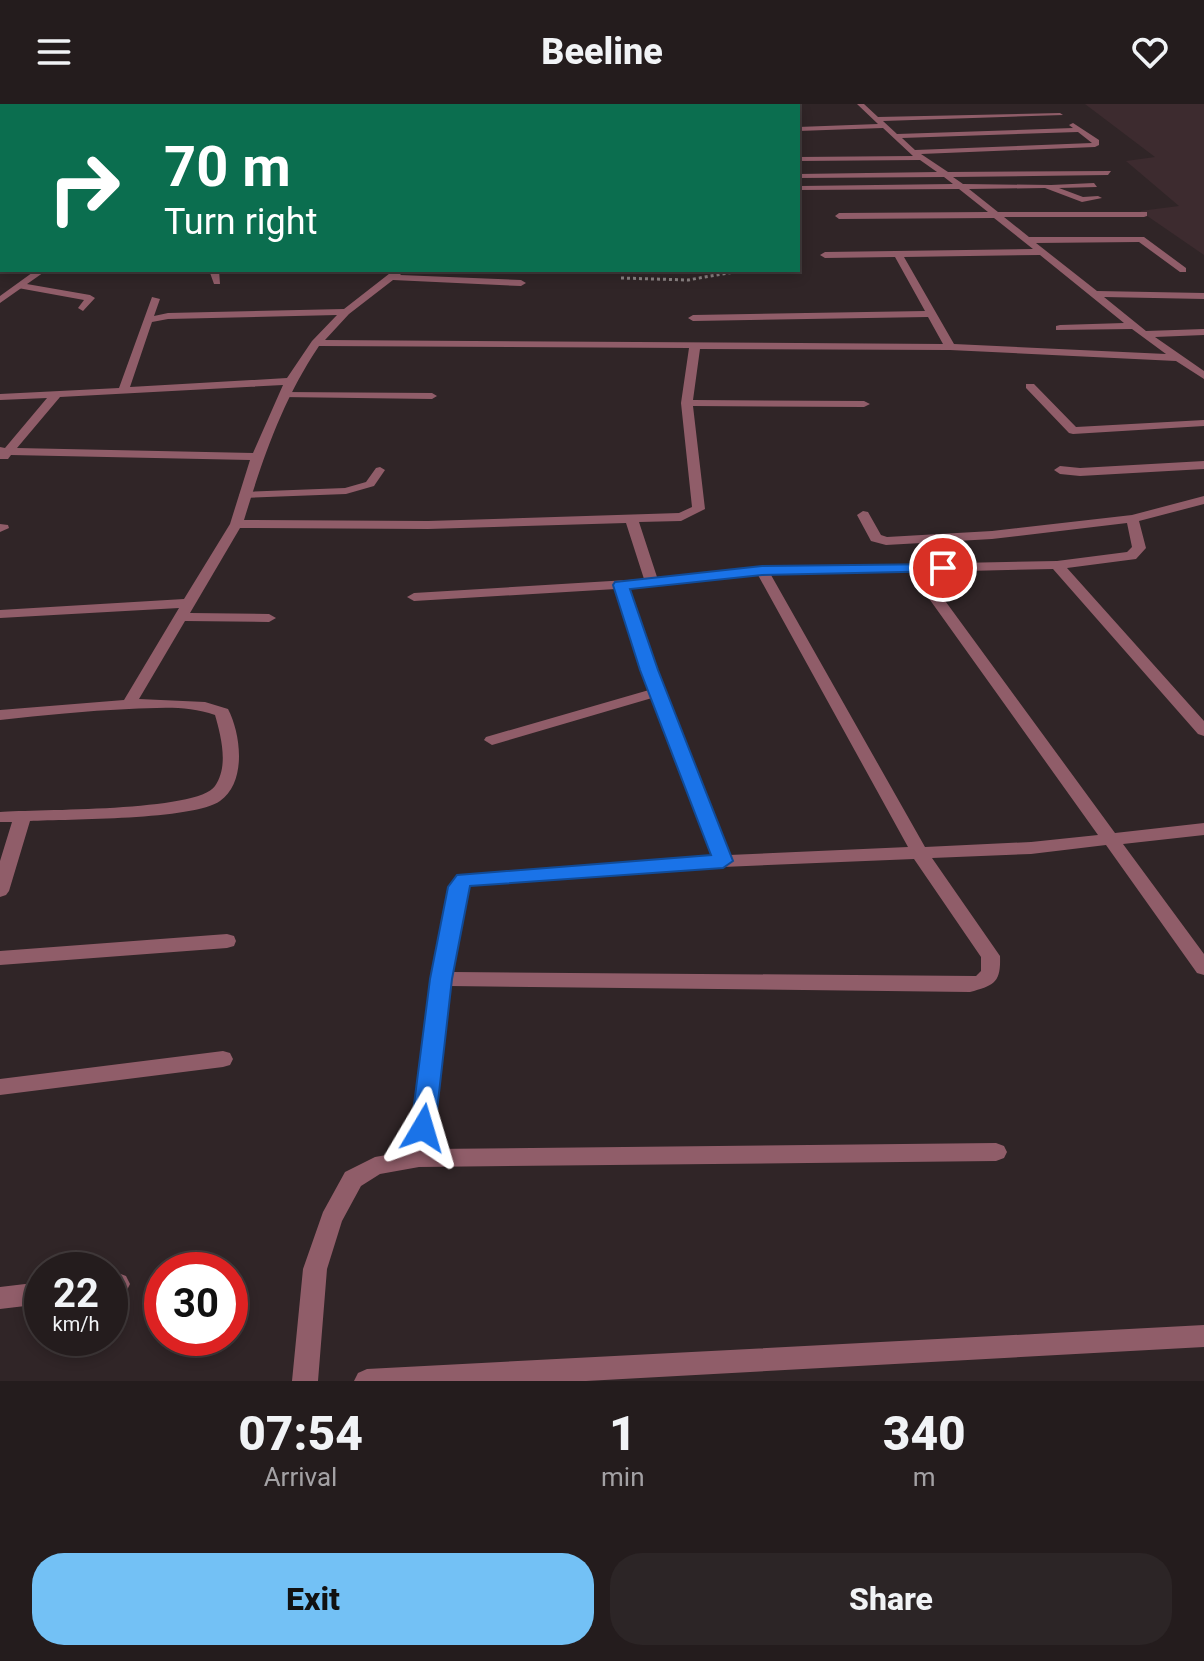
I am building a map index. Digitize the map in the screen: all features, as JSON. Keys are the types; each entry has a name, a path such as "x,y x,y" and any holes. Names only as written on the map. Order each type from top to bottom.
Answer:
{"street":[{"path":"860,104 917,155 945,174 1139,330 1204,376"},
{"path":"877,119 1060,115 1046,104"},
{"path":"800,129 886,126"},
{"path":"800,159 1095,145 1096,142 1076,128 898,136"},
{"path":"800,176 1108,173"},
{"path":"800,188 1094,185"},
{"path":"1046,186 1082,200 1098,198"},
{"path":"839,216 1144,214"},
{"path":"1027,240 1141,239 1183,270"},
{"path":"897,252 950,347"},
{"path":"825,255 1042,252"},
{"path":"0,300 39,272"},
{"path":"214,272 217,282"},
{"path":"128,705 236,524 257,457 290,381 316,343 346,312 397,274 521,283"},
{"path":"21,286 90,298 83,308"},
{"path":"1097,294 1204,296"},
{"path":"123,391 155,299"},
{"path":"149,320 168,316 346,312"},
{"path":"693,318 932,314"},
{"path":"1060,328 1204,332"},
{"path":"316,343 950,347 1180,358"},
{"path":"236,524 428,525 681,517 696,513 699,509 687,403 695,346"},
{"path":"0,397 290,381"},
{"path":"1030,386 1073,431 1204,423"},
{"path":"3,454 55,396"},
{"path":"687,403 864,404"},
{"path":"3,454 257,457"},
{"path":"1060,470 1080,472 1204,465"},
{"path":"863,515 876,538 886,541 992,535 1132,519 1204,500"},
{"path":"631,518 651,580"},
{"path":"414,597 621,585 762,571 1057,565 1131,556 1139,548 1132,519"},
{"path":"1057,565 1204,731"},
{"path":"915,569 1204,968"},
{"path":"441,979 970,985 983,981 991,973 990,956 920,854 762,571"},
{"path":"621,585 723,861"},
{"path":"0,614 190,603"},
{"path":"180,617 269,618"},
{"path":"492,740 658,692"},
{"path":"0,715 128,705 196,704 213,706 222,712 230,736 229,780 212,800 168,808 0,817"},
{"path":"0,891 23,814"},
{"path":"419,1158 441,979 458,887 464,879 723,861 1031,848 1204,829"},
{"path":"0,958 227,941"},
{"path":"0,1087 223,1059"},
{"path":"305,1381 315,1269 331,1219 353,1179 375,1166 419,1158 996,1152"},
{"path":"0,1298 24,1295"},
{"path":"367,1381 1204,1336"}],"lane":[{"path":"284,395 432,396"},
{"path":"244,495 346,491 370,484 380,470"}],"path":[{"path":"621,278 688,280 734,272"}],"shaded area":[{"path":"1085,104 1204,104 1204,255 1140,211 1179,206 1126,161 1155,157"}],"route":[{"path":"423,1128 441,979 458,887 464,879 723,861 649,670 621,585 762,571 943,568"}]}
